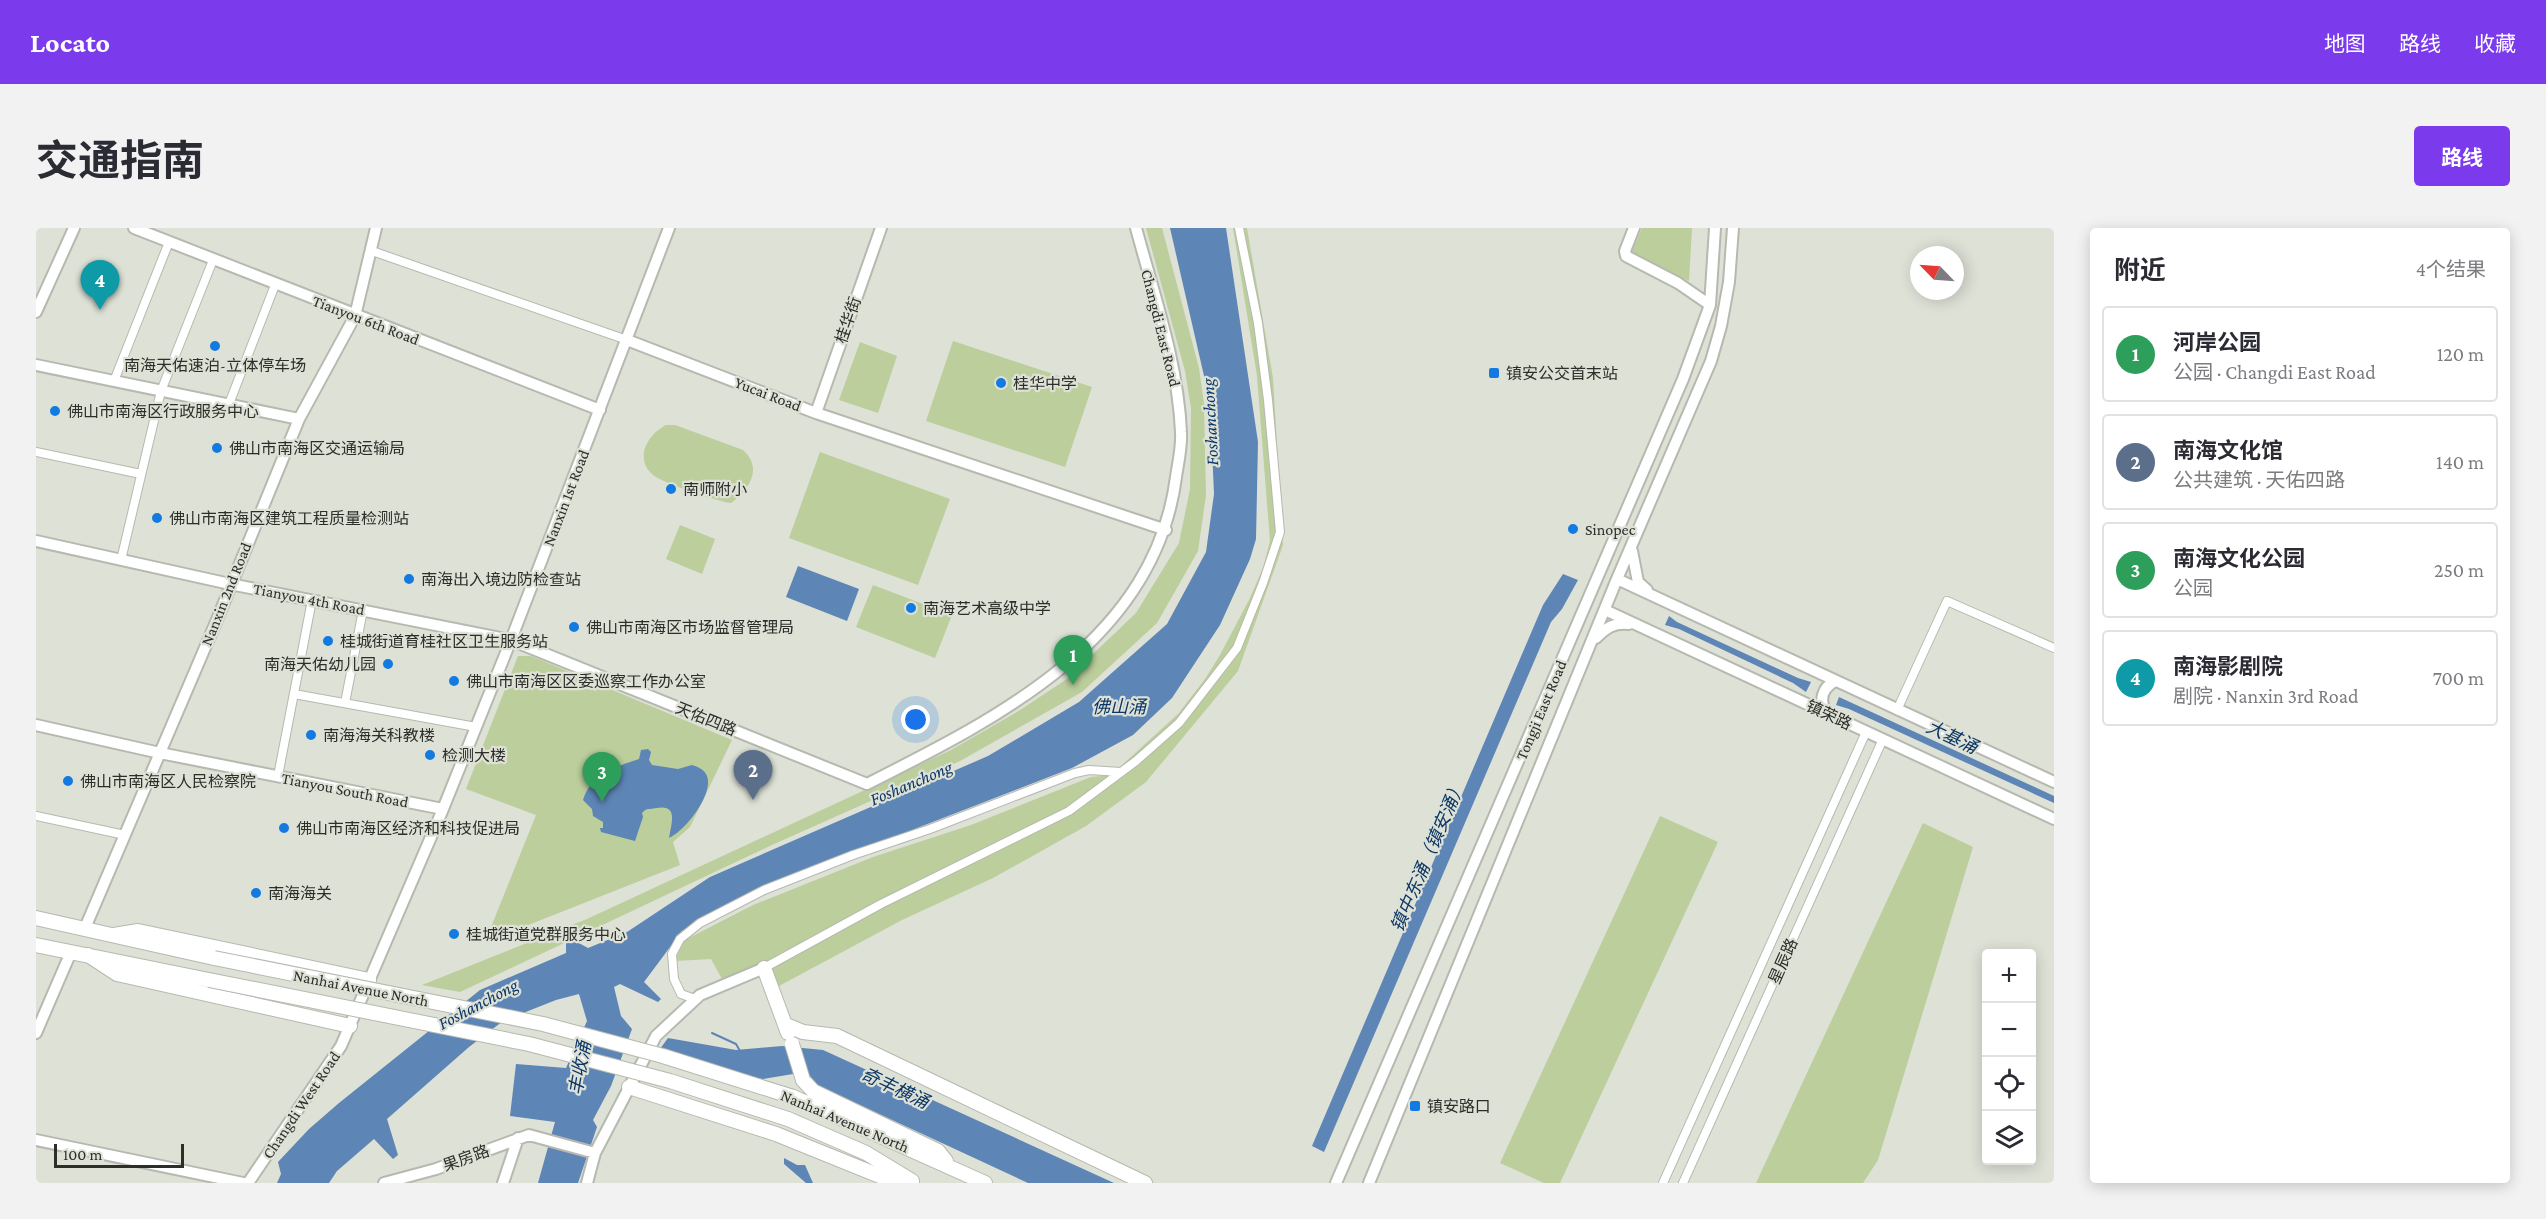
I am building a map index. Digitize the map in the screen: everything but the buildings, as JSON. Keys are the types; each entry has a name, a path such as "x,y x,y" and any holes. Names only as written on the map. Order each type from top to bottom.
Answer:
{"highway":[{"name":"Nanhai Avenue North","path":"36,918 214,958 543,1024 663,1056 793,1097 985,1183"},
{"path":"114,935 138,930 369,980"},
{"name":"Nanhai Avenue North","path":"36,945 529,1044 670,1081 788,1119 866,1154 912,1181"},
{"path":"88,955 117,974 350,1026"},
{"path":"764,968 786,1025 802,1080 813,1091 938,1151 951,1167"},
{"path":"786,1025 802,1032 837,1036 1145,1183"},
{"path":"629,1087 776,1134 897,1183 912,1181"}],"street":[{"path":"36,312 74,228"},
{"name":"Tianyou 6th Road","path":"134,228 600,410"},
{"name":"Nanxin 2nd Road","path":"85,928 298,418 355,316 376,228"},
{"name":"Nanxin 1st Road","path":"362,999 443,809 511,640 669,228"},
{"name":"桂华街","path":"816,412 881,228"},
{"name":"Changdi East Road","path":"867,784 990,720 1064,668 1115,614 1143,578 1166,530 1182,434 1175,376 1136,228"},
{"path":"587,1183 595,1154 656,1036 695,999 764,968 881,904 1069,811 1121,772 1179,723 1238,648 1280,532 1259,334 1239,228"},
{"path":"1634,228 1624,251 1626,256 1678,283 1710,305"},
{"name":"Tongji East Road","path":"1336,1183 1683,379 1710,305 1715,228"},
{"name":"Tongji East Road","path":"1368,1183 1617,579 1711,361 1721,326 1729,282 1734,228"},
{"path":"114,381 169,242"},
{"name":"Yucai Road","path":"372,251 627,340 816,412 1166,530"},
{"path":"121,560 161,391 213,260"},
{"path":"229,404 275,285"},
{"path":"36,365 298,418"},
{"path":"36,452 141,474"},
{"name":"Tianyou 4th Road","path":"36,541 230,584 511,640"},
{"path":"1632,548 1634,570 1638,582 1678,609"},
{"name":"镇荣路","path":"1617,579 2054,782"},
{"path":"278,776 312,600"},
{"path":"1897,710 1947,602 2054,648"},
{"path":"345,703 363,610"},
{"name":"镇荣路","path":"1605,610 2054,819"},
{"path":"1593,640 1617,623 1637,625"},
{"name":"天佑四路","path":"511,640 867,784"},
{"path":"1826,713 1821,704 1822,695 1826,687 1835,681"},
{"path":"294,694 476,727"},
{"name":"Tianyou South Road","path":"36,725 160,753 443,809"},
{"path":"1663,1183 1866,732"},
{"name":"星辰路","path":"1683,1183 1882,739"},
{"path":"695,999 681,994 674,979 672,954 680,939 700,923 764,890 853,855 930,830 1046,782 1089,770 1121,772"},
{"path":"36,816 124,834"},
{"path":"36,1033 71,952"},
{"name":"Changdi West Road","path":"245,1183 341,1046 362,999"},
{"name":"果房路","path":"384,1183 436,1169 529,1135 595,1154"},
{"path":"503,1183 518,1138"},
{"path":"36,1140 245,1183"}],"green space":[{"path":"1146,228 1162,228 1199,368 1204,404 1206,495 1198,551 1157,623 1082,692 960,761 772,845 460,992 422,985 587,919 951,750 1017,712 1067,679 1136,613 1179,543 1190,489 1191,408 1185,371"},
{"path":"1233,228 1247,228 1273,378 1283,545 1238,671 1146,782 1086,826 993,878 902,920 779,986 766,962 722,979 711,959 675,961 683,941 753,905 873,857 971,825 1091,777 1111,775 1178,714 1205,679 1249,600 1263,568 1270,541 1257,376"},
{"path":"1642,228 1692,228 1689,281 1631,254"},
{"path":"953,341 1092,387 1065,467 926,421"},
{"path":"860,342 897,356 878,413 839,400"},
{"path":"666,425 675,425 743,450 749,457 753,471 752,478 744,491 731,503 693,492 656,477 645,464 645,449 653,435"},
{"path":"820,452 950,499 918,585 789,538"},
{"path":"680,525 715,539 702,574 666,559"},
{"path":"873,585 952,615 935,658 856,627"},
{"path":"518,656 531,656 732,740 690,827 673,842 680,865 485,942 536,815 466,789"},
{"path":"1660,816 1718,842 1560,1183 1544,1183 1500,1163"},
{"path":"1923,823 1973,847 1878,1160 1863,1183 1756,1183"}],"water":[{"name":"佛山涌","path":"1170,228 1226,228 1258,442 1256,539 1250,559 1220,625 1172,698 1133,735 1072,768 754,891 682,931 644,982 661,999 658,1002 620,984 614,987 621,1016 632,1029 611,1086 593,1120 597,1127 578,1183 538,1183 555,1122 510,1116 516,1064 566,1068 587,1021 579,994 556,1000 503,1021 469,1047 387,1119 398,1155 393,1159 374,1139 337,1171 329,1183 277,1183 281,1174 278,1162 309,1129 480,990 566,953 566,943 575,941 588,948 627,932 710,877 988,756 1079,702 1167,624 1206,552 1214,494 1210,402"},
{"path":"798,566 859,589 847,621 786,597"},
{"path":"1563,574 1578,580 1562,609 1551,622 1324,1152 1312,1146 1543,605"},
{"path":"1669,616 1677,622 1811,682 1806,692 1793,683 1679,629 1665,625"},
{"path":"1839,697 2054,796 2054,803 1836,705"},
{"path":"648,749 651,752 649,760 652,765 678,769 692,765 704,772 708,784 697,811 683,828 669,838 672,815 671,811 663,807 647,809 642,813 643,817 635,841 601,832 603,822 593,816 592,809 583,800 587,791 605,773 639,759 641,750"},
{"path":"668,1038 736,1050 782,1046 823,1050 1114,1183 1028,1183 793,1074 763,1079 733,1075 654,1057"},
{"path":"784,1158 797,1165 805,1165 813,1183 806,1183 784,1164"}],"waterway":[{"name":"奇丰横涌","path":"712,1033 736,1044 740,1051"}],"place":[{"name":"南海影剧院","path":"100,310"},
{"name":"南海天佑速泊-立体停车场","path":"215,346"},
{"name":"镇安公交首末站","path":"1494,373"},
{"name":"桂华中学","path":"1001,383"},
{"name":"佛山市南海区行政服务中心","path":"55,411"},
{"name":"佛山市南海区交通运输局","path":"217,448"},
{"name":"南师附小","path":"671,489"},
{"name":"佛山市南海区建筑工程质量检测站","path":"157,518"},
{"name":"Sinopec","path":"1573,529"},
{"name":"南海出入境边防检查站","path":"409,579"},
{"name":"南海艺术高级中学","path":"911,608"},
{"name":"佛山市南海区市场监督管理局","path":"574,627"},
{"name":"桂城街道育桂社区卫生服务站","path":"328,641"},
{"name":"南海天佑幼儿园","path":"388,664"},
{"name":"佛山市南海区区委巡察工作办公室","path":"454,681"},
{"name":"河岸公园","path":"1073,685"},
{"name":"南海海关科教楼","path":"311,735"},
{"name":"检测大楼","path":"430,755"},
{"name":"佛山市南海区人民检察院","path":"68,781"},
{"name":"南海文化馆","path":"753,800"},
{"name":"南海文化公园","path":"602,802"},
{"name":"佛山市南海区经济和科技促进局","path":"284,828"},
{"name":"南海海关","path":"256,893"},
{"name":"桂城街道党群服务中心","path":"454,934"},
{"name":"镇安路口","path":"1415,1106"}],"water label":[{"name":"Foshanchong","path":"1210,422"},
{"name":"大基涌","path":"1952,737"},
{"name":"Foshanchong","path":"911,783"},
{"name":"镇中东涌（镇安涌）","path":"1428,856"},
{"name":"Foshanchong","path":"478,1004"},
{"name":"丰收涌","path":"580,1068"}]}
